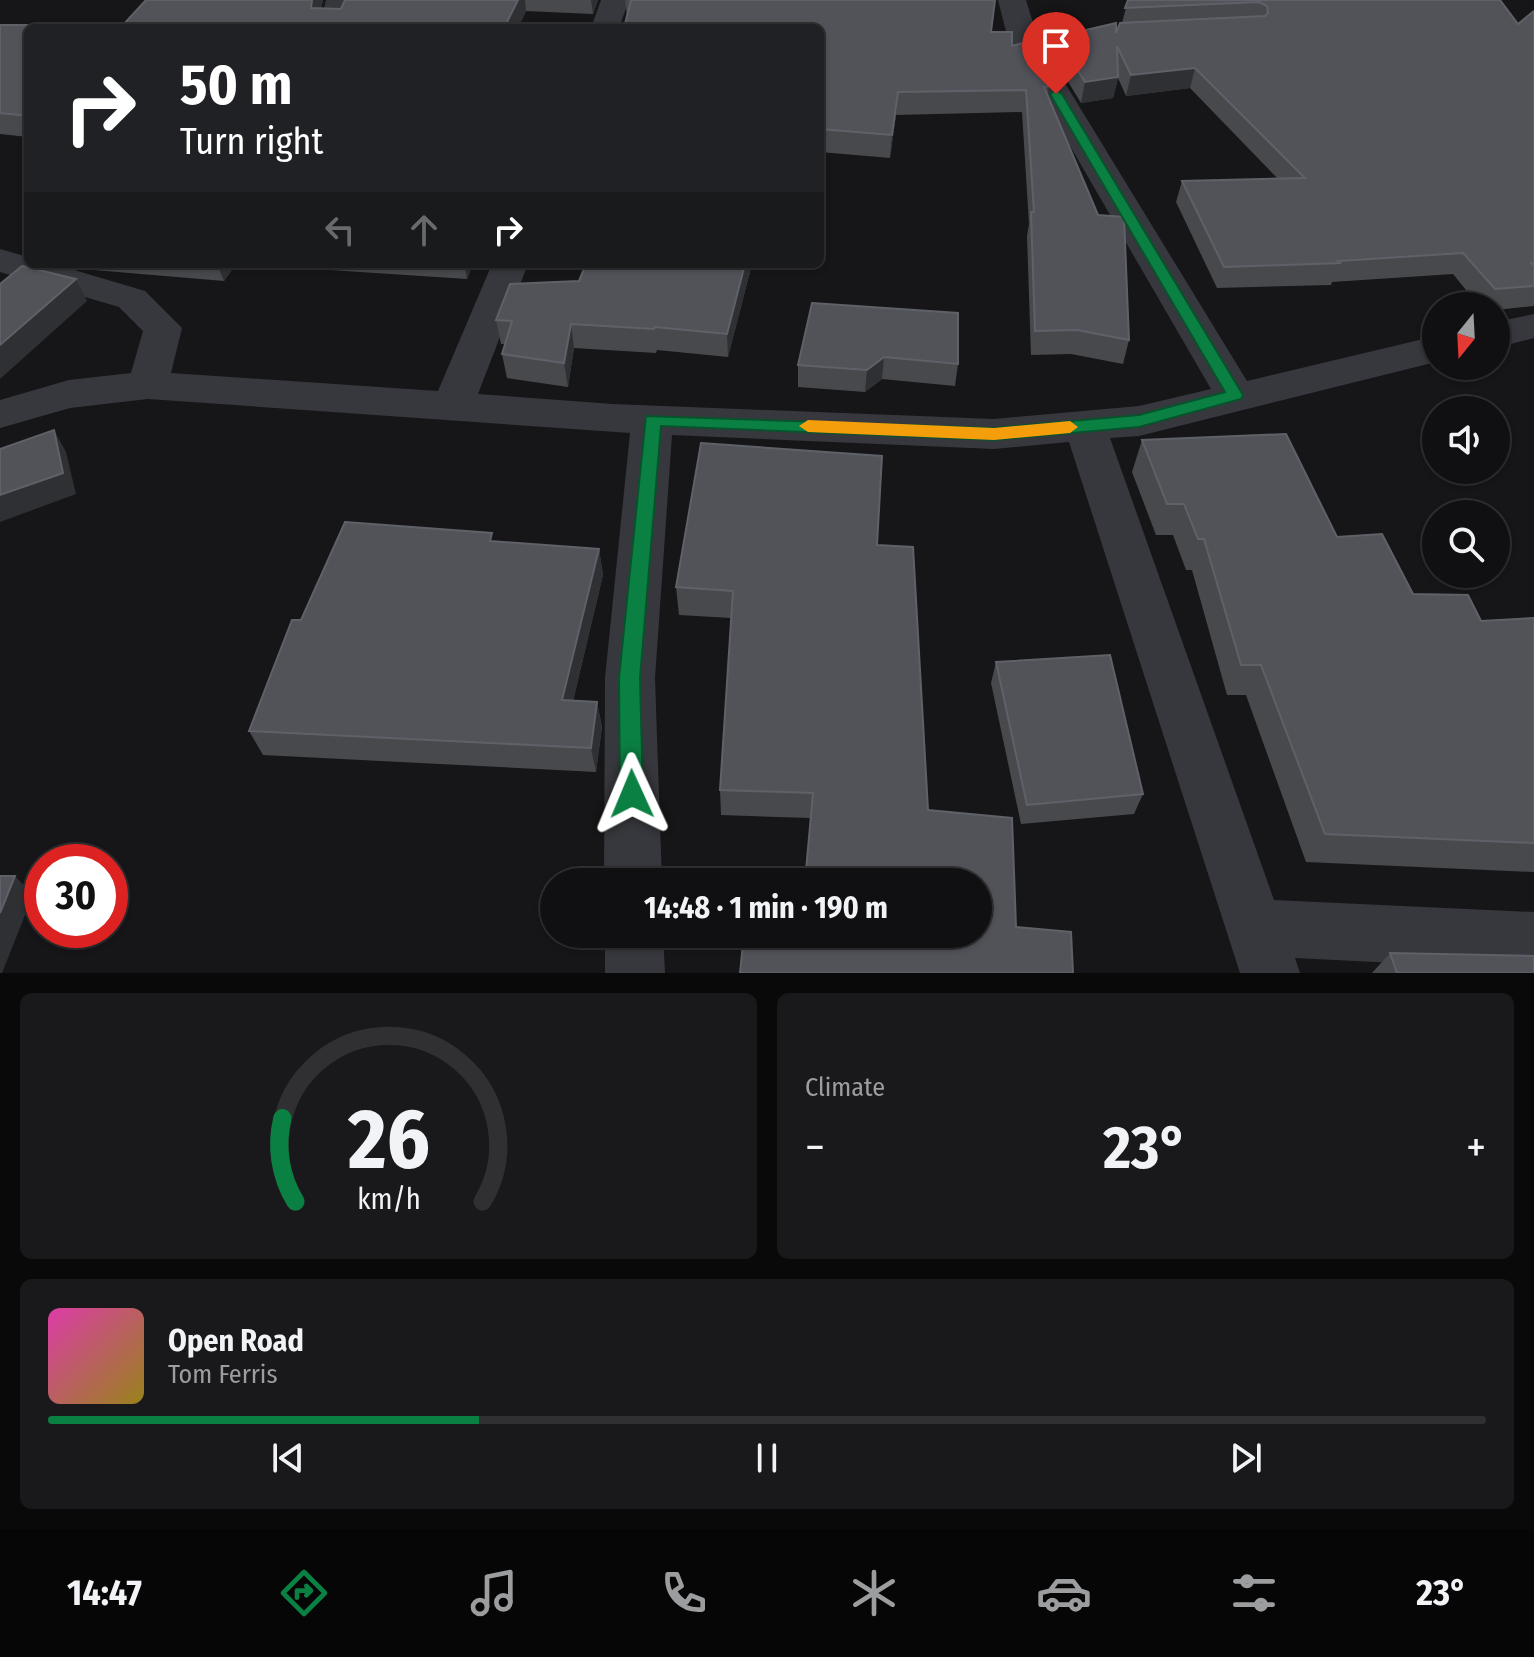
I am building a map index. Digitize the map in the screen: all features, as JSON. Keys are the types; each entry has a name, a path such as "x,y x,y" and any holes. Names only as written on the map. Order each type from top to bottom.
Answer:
{"street":[{"path":"334,24 340,0"},
{"path":"606,24 615,0"},
{"path":"1012,0 1023,39 1235,395"},
{"path":"0,260 24,267"},
{"path":"27,268 132,299 163,328 148,385"},
{"path":"452,407 508,268"},
{"path":"1510,332 1534,326"},
{"path":"0,414 69,394 148,385 652,420 994,434 1139,421 1235,395 1422,352"},
{"path":"633,868 630,678 652,420"},
{"path":"1085,426 1263,951 1534,941"},
{"path":"634,948 635,973"}],"lane":[{"path":"1023,39 1100,36"}],"building":[{"path":"146,0 312,0 311,8 341,9 345,0 518,0 506,24 124,24"},
{"path":"631,0 995,0 991,32 1012,32 1012,46 1023,43 1049,86 1044,87 1098,215 1124,217 1129,340 1077,330 1035,331 1031,212 1034,212 1026,90 898,92 892,135 824,129 824,24 625,24"},
{"path":"1128,0 1500,0 1518,24 1534,11 1534,263 1531,263 1534,266 1534,286 1495,289 1463,253 1338,261 1340,263 1224,267 1182,181 1305,178 1195,68 1131,75 1117,46 1118,77 1085,82 1056,37 1116,23 1116,33 1120,23 1265,16 1267,6 1259,2 1125,8"},
{"path":"0,25 24,25 24,116 0,113"},
{"path":"22,266 76,279 0,345 0,284"},
{"path":"584,268 744,268 727,334 571,324 564,363 502,354 512,321 496,320 510,284 579,281"},
{"path":"812,303 958,313 958,364 884,357 867,370 798,365"},
{"path":"54,430 63,473 0,495 0,449"},
{"path":"1286,434 1337,537 1382,534 1413,594 1468,595 1481,621 1534,618 1534,843 1325,834 1261,665 1241,665 1204,539 1198,539 1184,504 1167,504 1142,440"},
{"path":"701,443 882,456 877,545 913,547 928,810 1012,818 1016,927 1071,932 1073,973 740,973 743,948 992,948 992,868 806,868 813,793 720,790 733,591 676,587"},
{"path":"345,522 492,533 490,541 599,549 562,700 597,702 591,748 249,731 292,620 301,620"},
{"path":"1110,655 1143,794 1027,805 996,662"},
{"path":"0,876 15,876 0,913"},
{"path":"1390,953 1534,956 1534,973 1397,973"}],"slow traffic":[{"path":"808,426 994,434 1070,427"}],"route":[{"path":"632,794 630,678 652,420 994,434 1139,421 1235,395 1056,94"}]}
